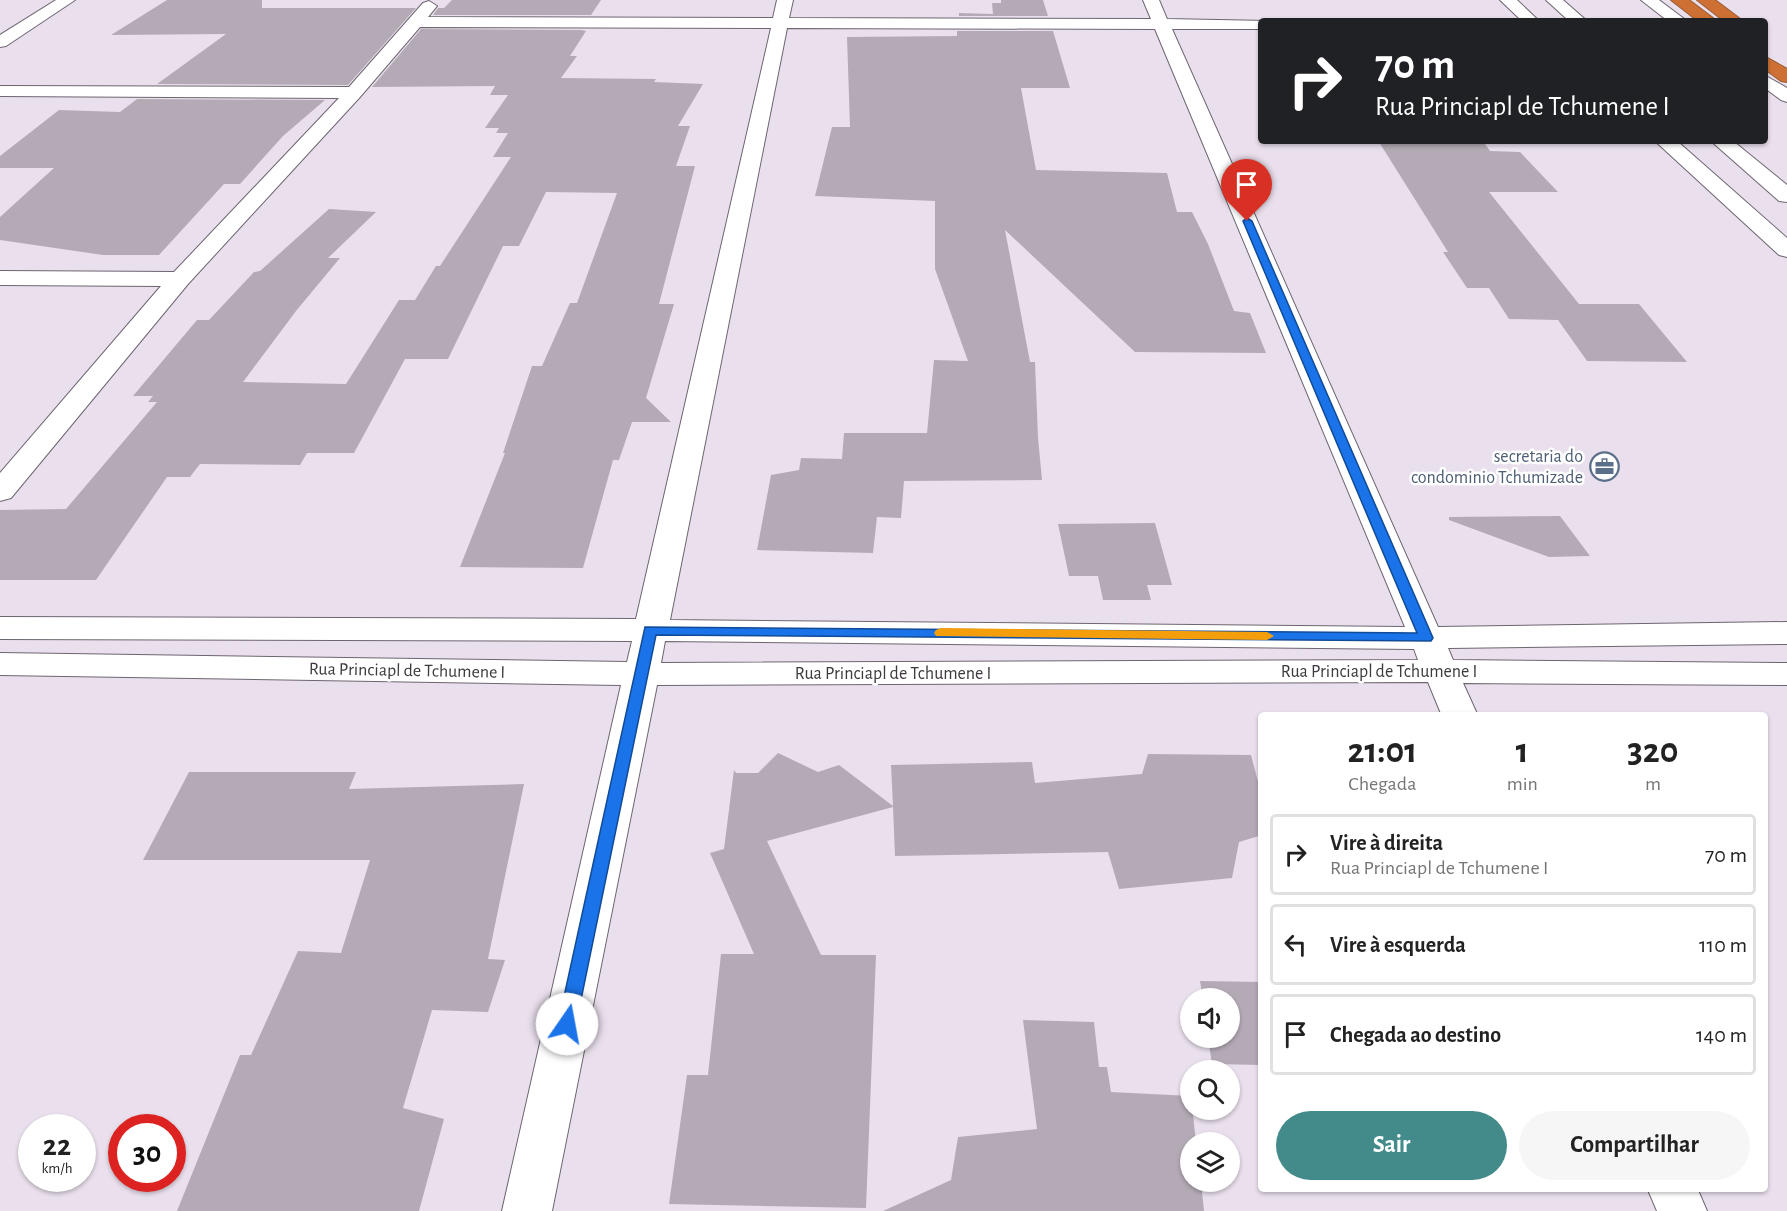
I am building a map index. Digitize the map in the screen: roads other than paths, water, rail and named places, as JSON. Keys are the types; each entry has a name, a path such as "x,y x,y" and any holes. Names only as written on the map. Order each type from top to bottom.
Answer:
{"highway":[{"path":"1679,0 1705,18"},
{"path":"1705,0 1732,18"},
{"path":"1775,55 1787,77"}],"street":[{"path":"0,42 67,0"},
{"path":"0,492 180,279 354,93 434,0"},
{"path":"1151,0 1458,712"},
{"path":"1508,0 1528,18"},
{"path":"1554,0 1575,18"},
{"path":"1649,0 1675,18"},
{"path":"416,22 782,11 1162,24 1258,24"},
{"path":"527,1211 782,11"},
{"path":"1768,82 1787,96"},
{"path":"0,91 354,93"},
{"path":"1668,144 1787,250"},
{"path":"1725,144 1787,196"},
{"path":"0,278 180,279"},
{"name":"Rua Princiapl de Tchumene I","path":"0,628 650,630 1426,638 1787,633"},
{"name":"Rua Princiapl de Tchumene I","path":"0,664 641,674 1440,671 1787,674"},
{"path":"1674,1192 1682,1211"}],"place":[{"name":"secretaria do condominio Tchumizade","path":"1604,466"}]}
